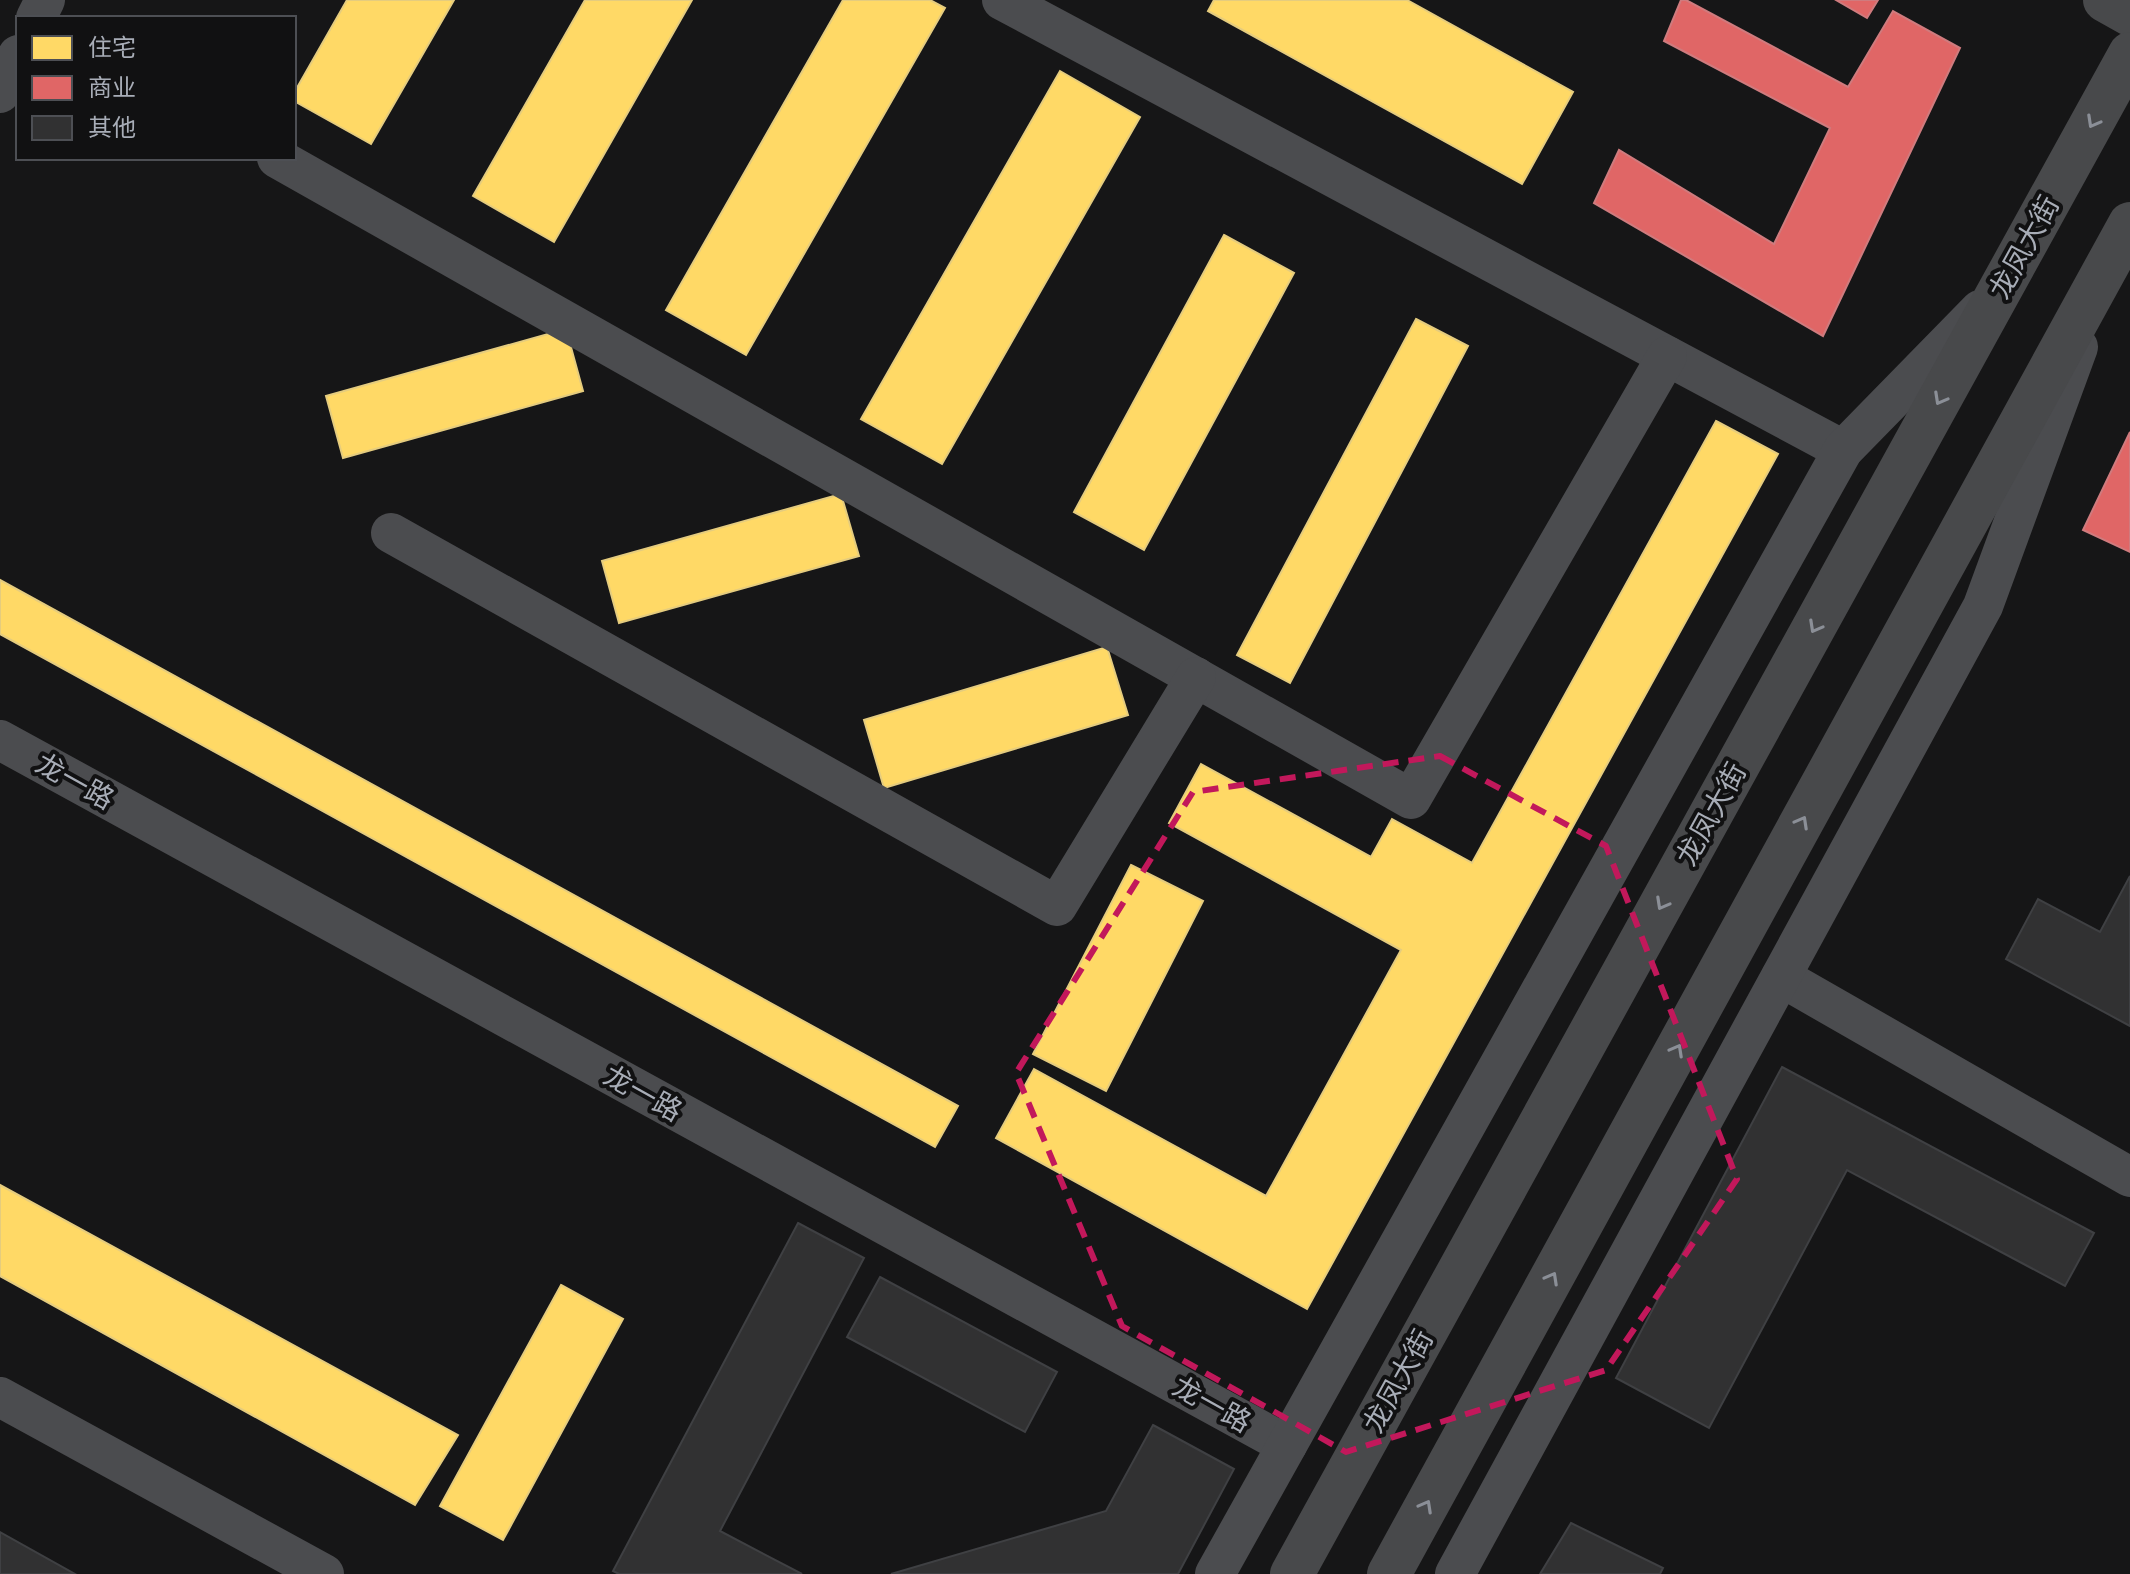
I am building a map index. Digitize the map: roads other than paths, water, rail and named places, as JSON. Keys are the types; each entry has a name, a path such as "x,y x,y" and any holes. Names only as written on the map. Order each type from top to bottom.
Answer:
{"main road":[{"path":"2105,0 2130,14"},
{"name":"龙凤大街","path":"1292,1574 2130,54"},
{"path":"1389,1574 2120,242"}],"street":[{"path":"1002,0 1843,450"},
{"path":"0,93 16,59"},
{"path":"281,160 1411,799 1667,356"},
{"path":"1455,1574 1983,606 2120,242"},
{"path":"1215,1574 1843,450 2002,287"},
{"path":"391,533 1057,906 1196,677"},
{"name":"龙一路","path":"0,740 1287,1445"},
{"path":"1781,977 2130,1177"},
{"path":"0,1397 324,1574"}]}
